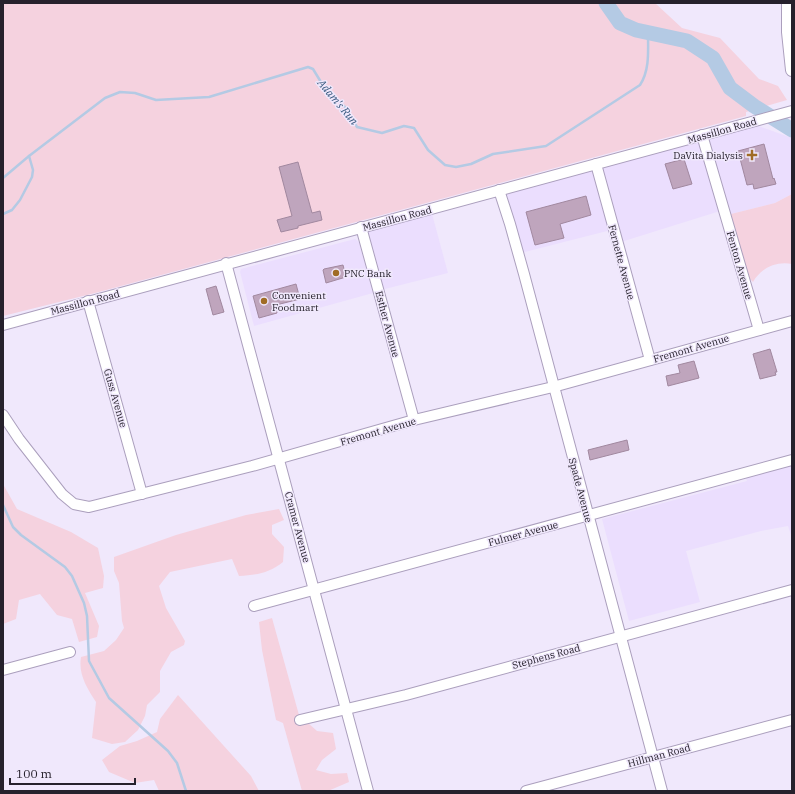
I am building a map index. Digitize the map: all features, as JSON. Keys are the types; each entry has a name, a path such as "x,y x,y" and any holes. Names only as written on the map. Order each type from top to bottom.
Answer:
{"main road":[{"path":"788,3 788,32 792,70"}],"street":[{"name":"Massillon Road","path":"3,325 226,263 792,111"},
{"name":"Fenton Avenue","path":"702,135 759,330"},
{"name":"Fernette Avenue","path":"596,164 650,360"},
{"name":"Spade Avenue","path":"499,190 510,224 662,791"},
{"name":"Esther Avenue","path":"361,227 414,420"},
{"name":"Cramer Avenue","path":"226,263 347,708 368,791"},
{"name":"Guss Avenue","path":"88,301 142,494"},
{"name":"Fremont Avenue","path":"3,415 19,439 62,494 74,504 89,507 414,420 553,387 792,320"},
{"name":"Fulmer Avenue","path":"254,606 792,460"},
{"name":"Stephens Road","path":"300,720 406,695 792,590"},
{"path":"3,670 70,652"},
{"name":"Hillman Road","path":"526,791 792,720"}],"shaded area":[{"path":"3,3 655,3 682,28 720,38 759,79 778,86 787,100 746,112 746,116 99,292 3,316"},
{"path":"756,125 792,138 792,194 775,203 731,214 707,138"},
{"path":"701,138 720,211 621,242 599,165"},
{"path":"596,165 611,230 521,253 502,192"},
{"path":"792,194 792,264 780,264 765,269 753,282 748,277 731,214 775,203"},
{"path":"431,210 448,273 381,290 364,228"},
{"path":"355,239 359,242 373,293 254,326 240,272 241,269"},
{"path":"792,463 792,538 788,526 761,531 686,551 700,602 629,621 602,519 747,481 745,476"},
{"path":"3,484 17,509 71,532 98,548 104,576 103,588 85,593 99,626 97,637 79,642 72,619 57,615 40,594 19,600 16,619 3,624"},
{"path":"279,509 284,520 272,525 272,534 284,547 283,562 273,569 257,574 239,576 232,559 170,572 159,586 166,608 185,641 184,645 171,652 160,671 160,692 147,705 145,716 138,730 125,742 112,744 92,738 96,702 82,675 80,663 81,657 104,651 116,640 124,628 122,621 119,583 114,571 114,557 176,535 246,515"},
{"path":"272,618 299,715 317,731 333,733 336,749 322,760 316,770 331,774 347,773 349,782 328,791 302,791 283,723 276,720 262,650 259,622"},
{"path":"178,695 251,776 259,791 159,791 154,780 135,783 109,772 102,760 120,746 137,741 157,732 160,719"}],"building":[{"path":"764,144 773,179 774,178 776,184 754,189 753,184 747,185 738,151"},
{"path":"684,159 692,184 673,189 665,164"},
{"path":"298,162 312,213 320,211 322,220 281,232 277,220 292,216 279,167"},
{"path":"586,196 591,215 560,224 564,238 535,245 526,212"},
{"path":"343,265 346,277 326,283 323,270"},
{"path":"296,284 300,299 280,304 281,307 276,309 277,313 259,318 253,296"},
{"path":"216,286 224,312 213,315 206,289"},
{"path":"770,349 777,372 775,372 776,375 760,379 753,354"},
{"path":"694,361 699,378 668,386 666,376 680,373 678,365"},
{"path":"627,440 629,450 590,460 588,450"}],"waterway":[{"path":"606,3 620,23 636,30 687,41 713,58 730,88 754,106 792,130"},
{"name":"Adam's Run","path":"3,178 29,156 105,98 120,92 135,93 156,100 209,97 308,67 313,69 324,87 346,108 357,127 382,133 404,126 414,128 428,150 445,165 456,167 471,164 493,154 546,146 640,85 647,66 648,33"},
{"path":"3,214 12,210 20,200 32,177 33,170 29,156"},
{"path":"3,505 13,527 21,535 65,567 72,576 84,603 87,616 89,661 109,698 168,751 177,763 186,791"}],"place":[{"name":"DaVita Dialysis","path":"752,155"},
{"name":"PNC Bank","path":"336,273"},
{"name":"Convenient Foodmart","path":"264,301"}]}
